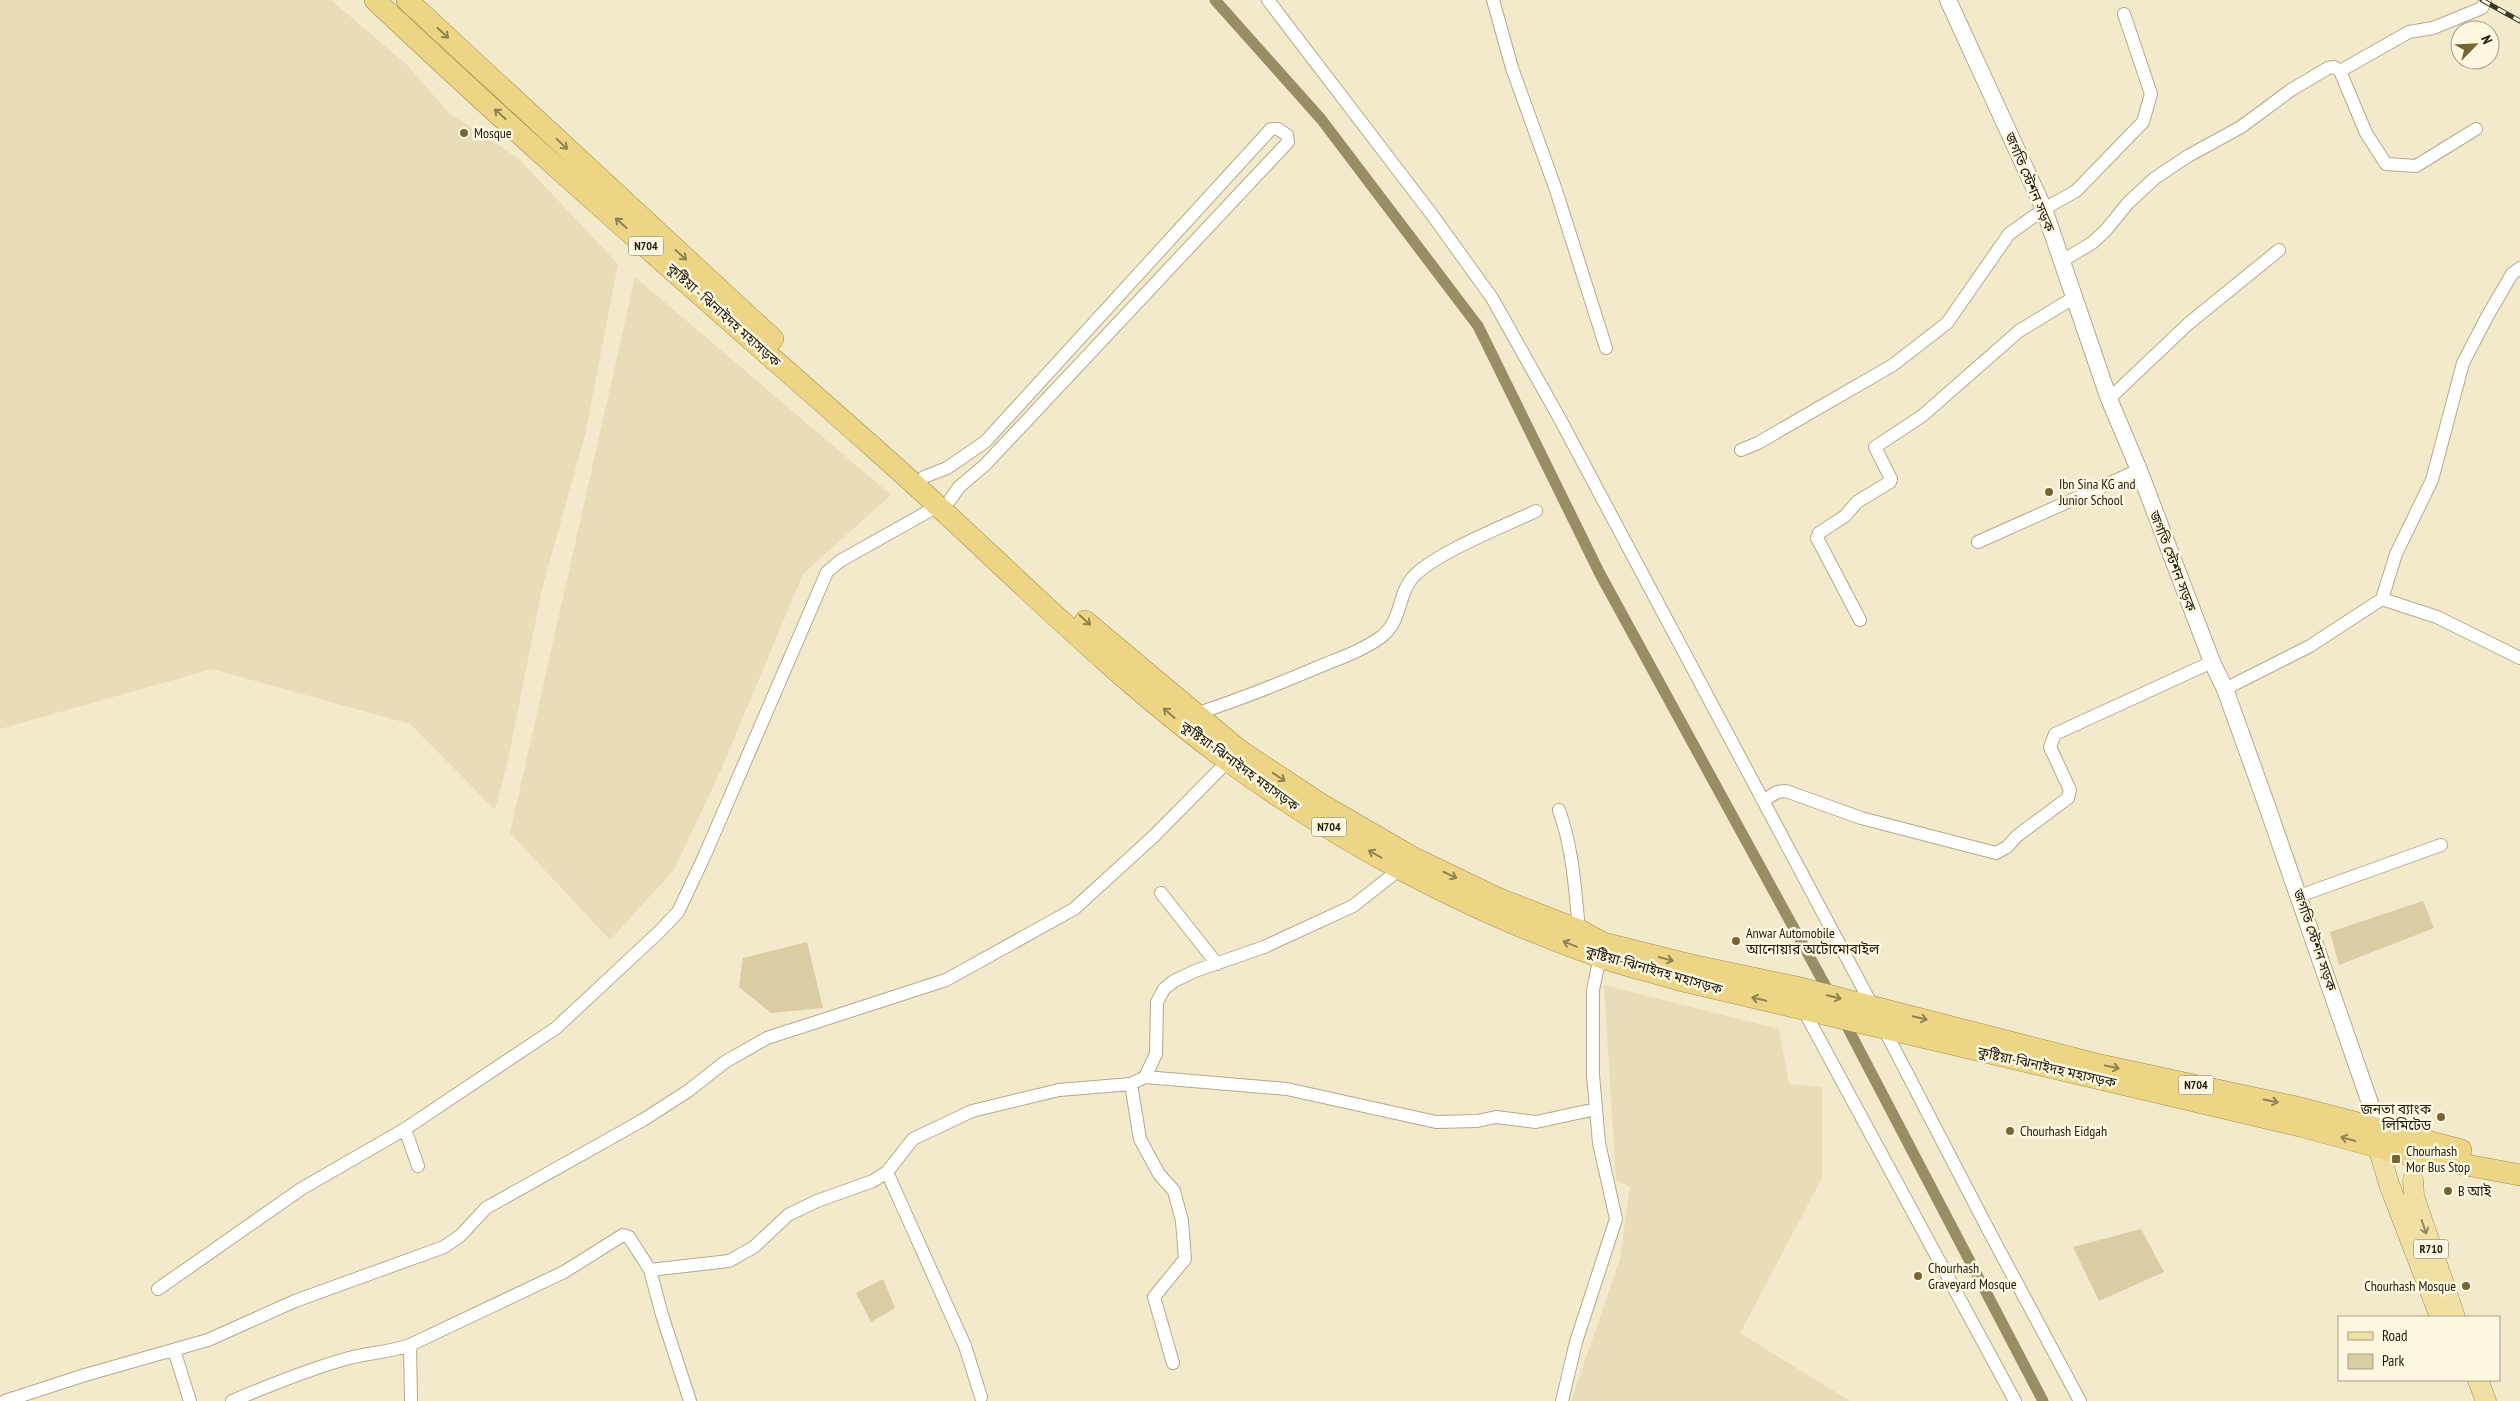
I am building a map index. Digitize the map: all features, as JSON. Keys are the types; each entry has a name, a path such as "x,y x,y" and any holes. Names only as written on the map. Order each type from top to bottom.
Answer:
{"highway":[{"name":"কুষ্টিয়া - ঝিনাইদহ মহাসড়ক","path":"375,0 627,230 934,493"},
{"name":"কুষ্টিয়া - ঝিনাইদহ মহাসড়ক","path":"407,0 934,493"},
{"name":"কুষ্টিয়া-ঝিনাইদহ মহাসড়ক","path":"934,493 1195,714 1234,755"},
{"name":"কুষ্টিয়া-ঝিনাইদহ মহাসড়ক","path":"934,493 1104,658 1234,755 1294,796 1490,912 1602,950 1679,980 1805,1009 1876,1020 2084,1069 2292,1106 2378,1138 2520,1175"},
{"name":"কুষ্টিয়া-ঝিনাইদহ মহাসড়ক","path":"1407,863 1579,930 1602,950 1687,964 1796,987 1876,1020"},
{"name":"কুষ্টিয়া-ঝিনাইদহ মহাসড়ক","path":"2432,1151 2520,1161"}],"main road":[{"name":"R710","path":"2378,1138 2390,1184 2440,1316"},
{"path":"2390,1184 2413,1180 2432,1151"},
{"name":"R710","path":"2413,1180 2414,1196 2455,1316"},
{"path":"2464,1381 2472,1401"},
{"path":"2478,1381 2486,1401"}],"street":[{"path":"1268,0 1433,216 1492,298 1561,421 1763,801 1876,1020 2080,1401"},
{"path":"1493,0 1512,68 1556,190 1606,348"},
{"name":"জগতি স্টেশন সড়ক","path":"1948,0 2044,209 2110,399 2212,662 2225,690 2299,896 2378,1138"},
{"path":"2340,71 2409,32 2433,28 2482,8 2484,2"},
{"path":"1740,450 1758,443 1893,365 1948,324 2010,234 2044,209 2076,191 2144,122 2151,94 2124,14"},
{"path":"2062,261 2092,243 2106,230 2128,203 2155,178 2188,156 2241,127 2291,90 2320,72 2334,67 2340,71 2366,133 2386,164 2416,166 2476,129"},
{"path":"158,1289 301,1188 405,1129 556,1028 659,932 678,912 704,857 827,572 840,560 934,493 959,487 985,464 1288,142 1287,135 1278,129 1271,129 985,442 947,468 934,493"},
{"path":"2110,399 2188,324 2279,250"},
{"path":"2225,690 2310,646 2382,599 2396,554 2432,480 2463,362 2512,274 2520,268"},
{"path":"1860,620 1817,538 1819,533 1845,516 1857,502 1890,482 1891,479 1875,447 1922,416 2019,331 2075,297"},
{"path":"1978,542 2139,470"},
{"path":"1195,714 1249,696 1353,653 1380,638 1394,625 1402,597 1413,576 1435,560 1536,511"},
{"path":"2382,599 2437,617 2520,658"},
{"path":"1763,801 1777,792 1786,791 1860,818 1996,853 2007,847 2017,836 2068,798 2070,790 2050,747 2055,734 2212,662"},
{"path":"5,1401 85,1375 208,1340 295,1301 444,1247 460,1236 486,1208 643,1120 688,1091 725,1062 767,1038 946,980 1074,909 1154,836 1234,755"},
{"path":"1559,810 1574,867 1579,930"},
{"path":"2299,896 2441,845"},
{"path":"1145,1077 1156,1054 1157,1002 1164,989 1174,981 1264,947 1353,906 1407,863"},
{"path":"1161,893 1217,964"},
{"path":"1562,1401 1576,1342 1616,1219 1599,1142 1593,1076 1593,990 1602,950"},
{"path":"1805,1009 2015,1401"},
{"path":"650,1270 729,1261 754,1247 788,1215 817,1201 873,1181 887,1172 913,1138 972,1111 1059,1090 1131,1084 1145,1077 1287,1089 1436,1122 1477,1122 1496,1117 1536,1122 1596,1110"},
{"path":"1131,1084 1140,1139 1159,1174 1174,1191 1182,1221 1185,1259 1176,1272 1162,1284 1154,1297 1174,1363"},
{"path":"405,1129 418,1166"},
{"path":"887,1172 965,1346 981,1397"},
{"path":"232,1401 248,1398 304,1372 351,1358 392,1351 410,1345 564,1272 623,1235 629,1237 650,1270 662,1315 690,1401"},
{"path":"410,1345 411,1401"},
{"path":"174,1350 190,1401"}],"shaded area":[{"path":"0,0 331,0 407,65 449,113 519,159 618,264 585,435 542,589 507,765 495,810 410,724 212,669 0,729"},
{"path":"635,277 891,495 803,574 721,770 674,870 610,940 510,833"},
{"path":"1604,985 1779,1029 1789,1084 1822,1087 1822,1178 1740,1333 1850,1401 1571,1401 1620,1259 1630,1187 1616,1180"}],"green space":[{"path":"2423,901 2434,928 2339,965 2330,932"},
{"path":"807,942 823,1008 771,1013 739,987 743,958"},
{"path":"2141,1229 2164,1272 2099,1301 2073,1247"},
{"path":"883,1279 895,1308 871,1322 856,1293"}],"waterway":[{"path":"1215,0 1321,119 1478,326 1600,574 1831,996"},
{"path":"1842,1017 2043,1401"}],"railway":[{"path":"2482,0 2520,21"}],"place":[{"name":"Mosque","path":"464,133"},
{"name":"Ibn Sina KG and Junior School","path":"2049,492"},
{"name":"Anwar Automobile আনোয়ার অটোমোবাইল","path":"1736,941"},
{"name":"জনতা ব্যাংক লিমিটেড","path":"2441,1117"},
{"name":"Chourhash Eidgah","path":"2010,1131"},
{"name":"Chourhash Mor Bus Stop","path":"2396,1159"},
{"name":"B আই","path":"2448,1191"},
{"name":"Chourhash Graveyard Mosque","path":"1918,1276"},
{"name":"Chourhash Mosque","path":"2466,1286"}]}
